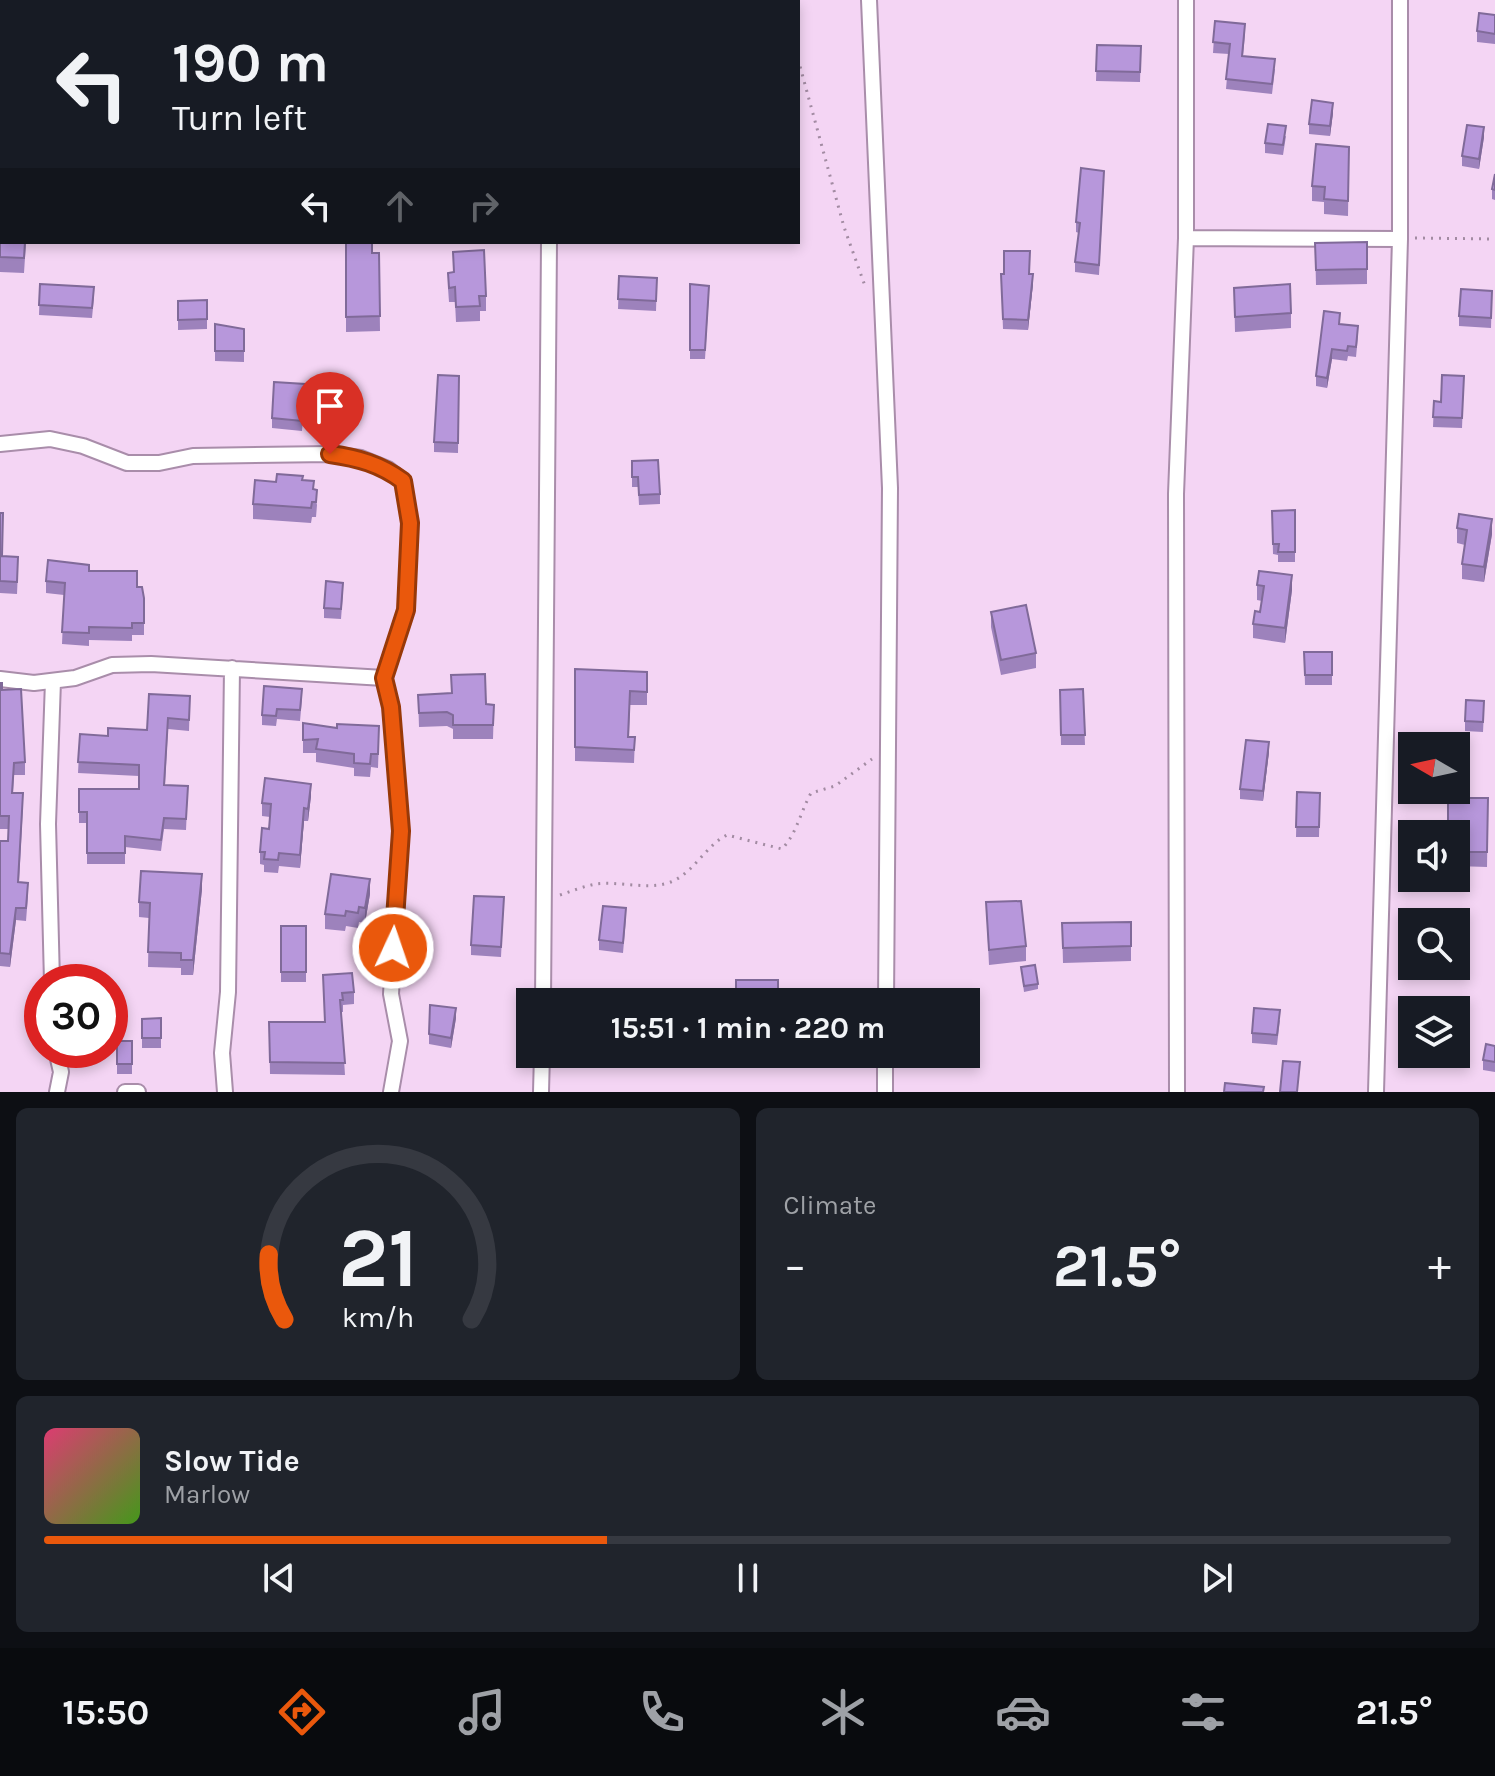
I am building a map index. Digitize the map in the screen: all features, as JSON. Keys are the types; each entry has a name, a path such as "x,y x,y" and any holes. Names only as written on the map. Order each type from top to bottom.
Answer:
{"street":[{"path":"869,0 890,488 886,988"},
{"path":"1177,1092 1176,494 1186,238 1186,0"},
{"path":"1376,1092 1400,239 1400,0"},
{"path":"1186,238 1400,239"},
{"path":"543,988 549,244"},
{"path":"0,444 50,439 83,446 127,463 159,463 193,456 330,454 361,458 388,469 403,481 410,523 406,610 384,678 391,707 401,831 391,994 400,1041 391,1092"},
{"path":"0,679 53,681 75,678 112,665 232,668 384,678"},
{"path":"225,1092 222,1053 228,992 232,668"},
{"path":"52,964 48,824 53,681"},
{"path":"57,1092 60,1068"},
{"path":"541,1092 542,1068"},
{"path":"885,1068 885,1092"},
{"path":"125,1092 138,1092"}],"path":[{"path":"800,66 844,227 869,296"},
{"path":"1400,239 1495,239"},
{"path":"545,899 598,884 623,887 663,885 683,876 715,840 727,835 782,849 795,836 800,814 811,793 835,786 858,766 888,752"}],"building":[{"path":"1479,13 1495,15 1495,34 1477,31"},
{"path":"1215,21 1245,24 1242,56 1275,59 1272,84 1226,79 1230,44 1213,42"},
{"path":"1097,45 1141,46 1140,72 1096,71"},
{"path":"1312,100 1333,103 1330,126 1309,124"},
{"path":"1268,124 1286,126 1283,145 1265,143"},
{"path":"1467,125 1484,127 1479,159 1462,156"},
{"path":"1316,144 1349,147 1348,201 1324,199 1325,187 1312,186"},
{"path":"1081,168 1104,171 1099,265 1075,262 1080,223 1076,222"},
{"path":"1367,242 1367,269 1316,270 1315,243"},
{"path":"0,244 25,244 24,258 0,257"},
{"path":"346,244 372,244 372,253 379,253 380,316 346,317"},
{"path":"484,250 486,296 479,296 480,306 456,307 455,287 449,288 448,273 454,272 453,252"},
{"path":"1004,251 1030,251 1029,274 1033,274 1028,320 1003,319 1001,274 1004,274"},
{"path":"619,276 657,278 656,301 618,299"},
{"path":"40,284 94,287 92,308 39,305"},
{"path":"690,284 709,286 705,350 690,350"},
{"path":"1290,284 1291,313 1235,317 1234,288"},
{"path":"1461,289 1492,291 1491,318 1459,316"},
{"path":"207,300 207,319 178,320 178,301"},
{"path":"1324,311 1340,313 1339,324 1358,326 1356,347 1348,346 1347,351 1332,349 1327,378 1316,376"},
{"path":"215,324 244,329 244,351 215,351"},
{"path":"438,375 459,376 458,443 434,442"},
{"path":"1442,375 1464,376 1462,418 1433,417 1434,401 1441,402"},
{"path":"274,382 305,384 302,421 272,418"},
{"path":"658,460 660,494 639,495 638,477 632,477 632,461"},
{"path":"277,474 303,476 302,480 314,481 316,502 312,502 311,508 253,504 255,480 276,482"},
{"path":"1295,510 1295,552 1278,552 1279,544 1273,544 1272,511"},
{"path":"0,513 3,513 2,556 18,557 17,582 0,581"},
{"path":"1459,514 1492,519 1484,567 1462,564 1467,530 1457,528"},
{"path":"48,560 89,565 89,571 137,571 137,587 142,587 144,598 144,623 132,623 132,628 89,627 89,633 62,632 65,583 46,581"},
{"path":"1259,571 1292,575 1285,628 1253,624 1255,611 1260,612 1264,586 1257,585"},
{"path":"326,581 343,583 341,609 324,608"},
{"path":"1026,605 1036,653 1001,660 991,612"},
{"path":"1304,652 1332,652 1332,675 1305,675"},
{"path":"575,669 647,672 647,692 630,691 628,737 635,737 634,750 575,747"},
{"path":"485,674 486,704 494,705 493,725 453,725 453,715 447,712 419,713 418,695 452,693 451,675"},
{"path":"0,683 2,690 21,689 25,762 14,763 12,793 23,793 18,882 28,883 26,908 16,908 10,954 0,953 0,841 8,841 9,816 0,816"},
{"path":"264,686 302,689 300,710 277,709 276,716 262,715"},
{"path":"1083,689 1085,735 1061,735 1060,690"},
{"path":"149,694 190,696 189,720 168,718 164,785 188,786 186,819 164,818 161,840 125,836 125,853 87,853 87,812 79,812 79,789 139,789 139,765 78,762 80,734 108,736 108,728 147,730"},
{"path":"1466,700 1484,701 1483,722 1465,721"},
{"path":"303,723 337,728 337,724 379,726 378,754 371,754 370,764 354,763 354,754 316,749 318,739 303,740"},
{"path":"1246,740 1269,742 1263,791 1240,789"},
{"path":"265,778 311,784 308,809 304,808 300,855 279,853 278,860 264,859 265,852 260,852 262,828 269,829 271,804 262,803"},
{"path":"1297,792 1320,793 1319,827 1296,827"},
{"path":"1470,798 1488,798 1487,852 1470,852 1470,820 1448,820 1448,804 1470,804"},
{"path":"141,871 202,874 193,960 181,960 181,953 148,952 150,903 139,902"},
{"path":"331,874 370,879 365,908 359,907 358,913 346,911 345,916 325,914"},
{"path":"474,896 504,897 501,947 471,945"},
{"path":"1021,901 1026,946 989,950 986,902"},
{"path":"603,906 626,908 623,943 599,940"},
{"path":"1131,922 1131,946 1063,948 1062,923"},
{"path":"281,926 306,926 306,972 281,972"},
{"path":"1035,965 1038,984 1024,986 1021,967"},
{"path":"352,973 354,992 342,993 343,1000 340,1000 345,1063 270,1062 269,1022 325,1022 323,975"},
{"path":"736,980 778,980 778,988 736,988"},
{"path":"430,1005 456,1008 451,1038 429,1034"},
{"path":"1254,1008 1280,1010 1277,1035 1252,1033"},
{"path":"161,1018 161,1038 142,1038 142,1019"},
{"path":"128,1041 132,1041 132,1064 128,1064"},
{"path":"1486,1044 1495,1046 1495,1062 1483,1060"},
{"path":"1283,1061 1300,1062 1297,1092 1280,1092"},
{"path":"1225,1083 1264,1087 1263,1092 1224,1092"}],"route":[{"path":"330,454 361,458 388,469 403,481 410,523 406,610 384,678 391,707 401,831 393,948"}]}
